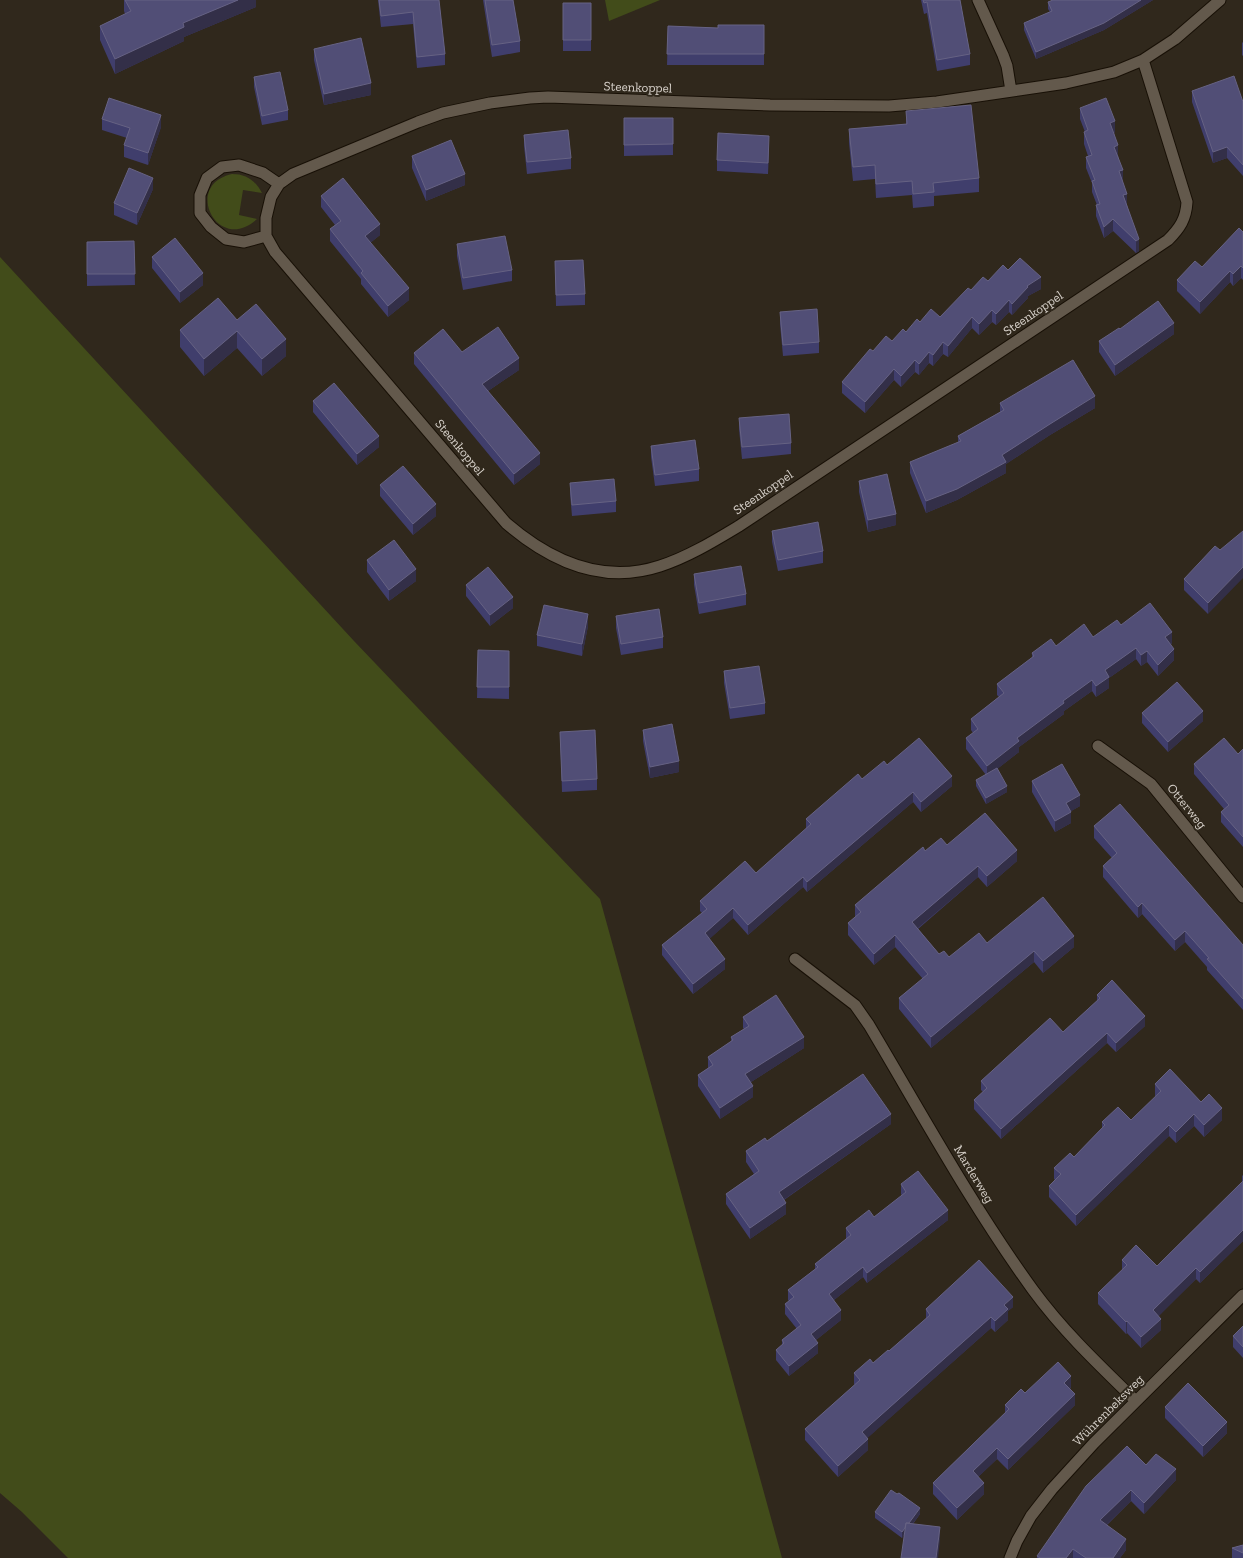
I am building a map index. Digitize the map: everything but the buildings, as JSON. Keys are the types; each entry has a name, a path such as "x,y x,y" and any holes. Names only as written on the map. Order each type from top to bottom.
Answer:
{"street":[{"path":"978,0 1007,66 1011,91"},
{"name":"Steenkoppel","path":"1144,60 1187,202 1187,212 1177,231 1168,240 739,526 692,553 659,566 644,570 614,572 586,569 573,565 538,548 506,523 275,252 266,236 266,218 271,197 279,184 293,174 430,118 468,108 530,98 770,105 889,106 937,102 1073,81 1114,72 1144,60 1175,39 1220,0"},
{"path":"266,236 244,242 226,239 211,227 200,213 200,195 208,178 222,167 239,166 263,173 279,184"},
{"name":"Otterweg","path":"1098,746 1151,784 1243,898"},
{"name":"Marderweg","path":"795,958 855,1005 869,1025 982,1216 1033,1290 1086,1353 1136,1400"},
{"name":"Wührenbeksweg","path":"1010,1558 1017,1541 1031,1516 1052,1489 1136,1400 1243,1295"}],"green space":[{"path":"605,0 660,0 609,21"},
{"path":"232,174 242,175 250,179 262,193 243,190 239,215 257,219 243,228 230,229 219,223 211,214 208,203 209,191 217,181"},
{"path":"0,257 354,641 600,899 782,1558 68,1558 22,1512 0,1493"}]}
